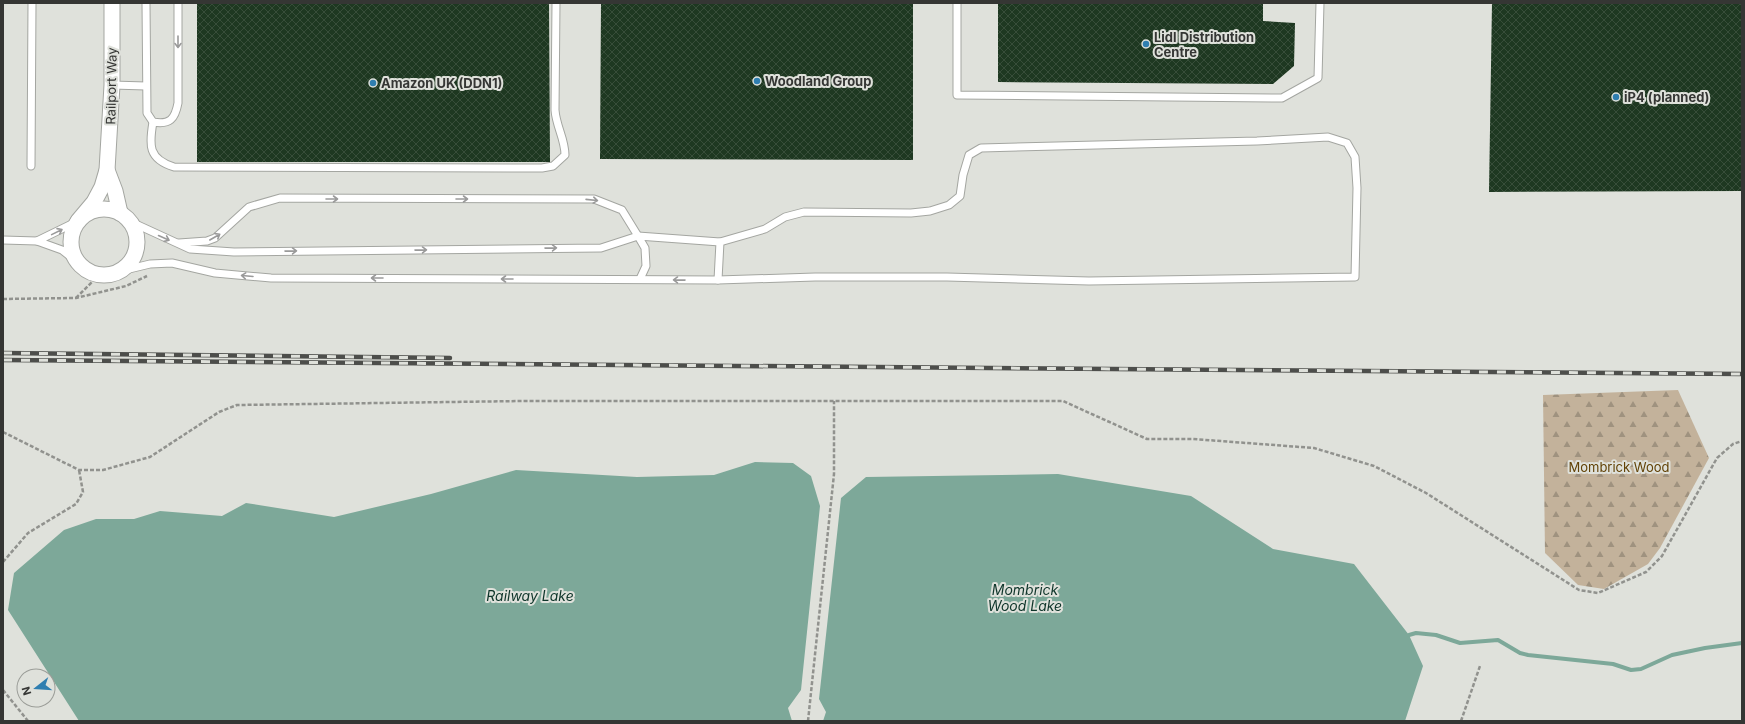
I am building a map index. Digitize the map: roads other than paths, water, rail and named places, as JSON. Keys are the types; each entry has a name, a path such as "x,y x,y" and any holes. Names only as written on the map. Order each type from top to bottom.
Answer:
{"street":[{"name":"Railport Way","path":"107,170 112,85 112,3"},
{"path":"107,170 124,217 134,231 137,242 132,258 121,271 111,275 100,275 89,272 76,261 71,244 73,232 78,221 94,202 102,187 107,170"},
{"path":"78,221 87,214 98,210 109,210 124,217"}],"lane":[{"path":"30,166 32,3"},
{"path":"146,3 147,113 153,122 162,124 170,121 176,114 178,103 178,3"},
{"path":"153,122 150,137 151,148 156,158 162,164 174,167 542,168 553,166 565,155 565,145 556,119 555,110 556,3"},
{"path":"957,3 957,95 1282,98 1318,78 1320,3"},
{"path":"112,85 146,86"},
{"path":"121,271 150,264 172,263 216,273 271,278 718,280 815,277 947,277 1088,281 1355,277 1357,188 1355,157 1347,143 1328,137 1257,141 981,148 969,155 963,175 960,196 950,205 930,211 911,213 804,212 785,217 766,229 720,242 638,236 601,248 234,252 190,249 124,217"},
{"path":"177,243 207,241 215,238 249,207 280,198 594,199 622,210 645,248 646,266 640,279"},
{"path":"37,241 78,221"},
{"path":"3,240 37,241 62,250 76,261"},
{"path":"718,280 720,242"}],"water":[{"name":"Railway Lake","path":"755,462 793,463 811,476 820,506 801,690 788,708 792,721 79,721 56,685 56,668 45,668 8,610 14,573 64,530 96,519 134,519 160,511 222,516 246,503 334,517 431,494 516,470 637,477 714,475"},
{"name":"Mombrick Wood Lake","path":"1058,474 1191,496 1273,549 1354,564 1409,635 1423,666 1405,721 823,721 826,712 819,699 841,498 866,477"}],"waterway":[{"path":"1409,635 1416,633 1436,635 1460,643 1498,640 1520,653 1528,655 1613,664 1631,670 1641,669 1672,655 1705,648 1742,643"}],"railway":[{"path":"3,353 450,358"},
{"path":"3,360 1742,374"}],"place":[{"name":"Lidl Distribution Centre","path":"1146,44"},
{"name":"Woodland Group","path":"757,81"},
{"name":"Amazon UK (DDN1)","path":"373,83"},
{"name":"iP4 (planned)","path":"1616,97"}],"park label":[{"name":"Mombrick Wood","path":"1619,467"}]}
